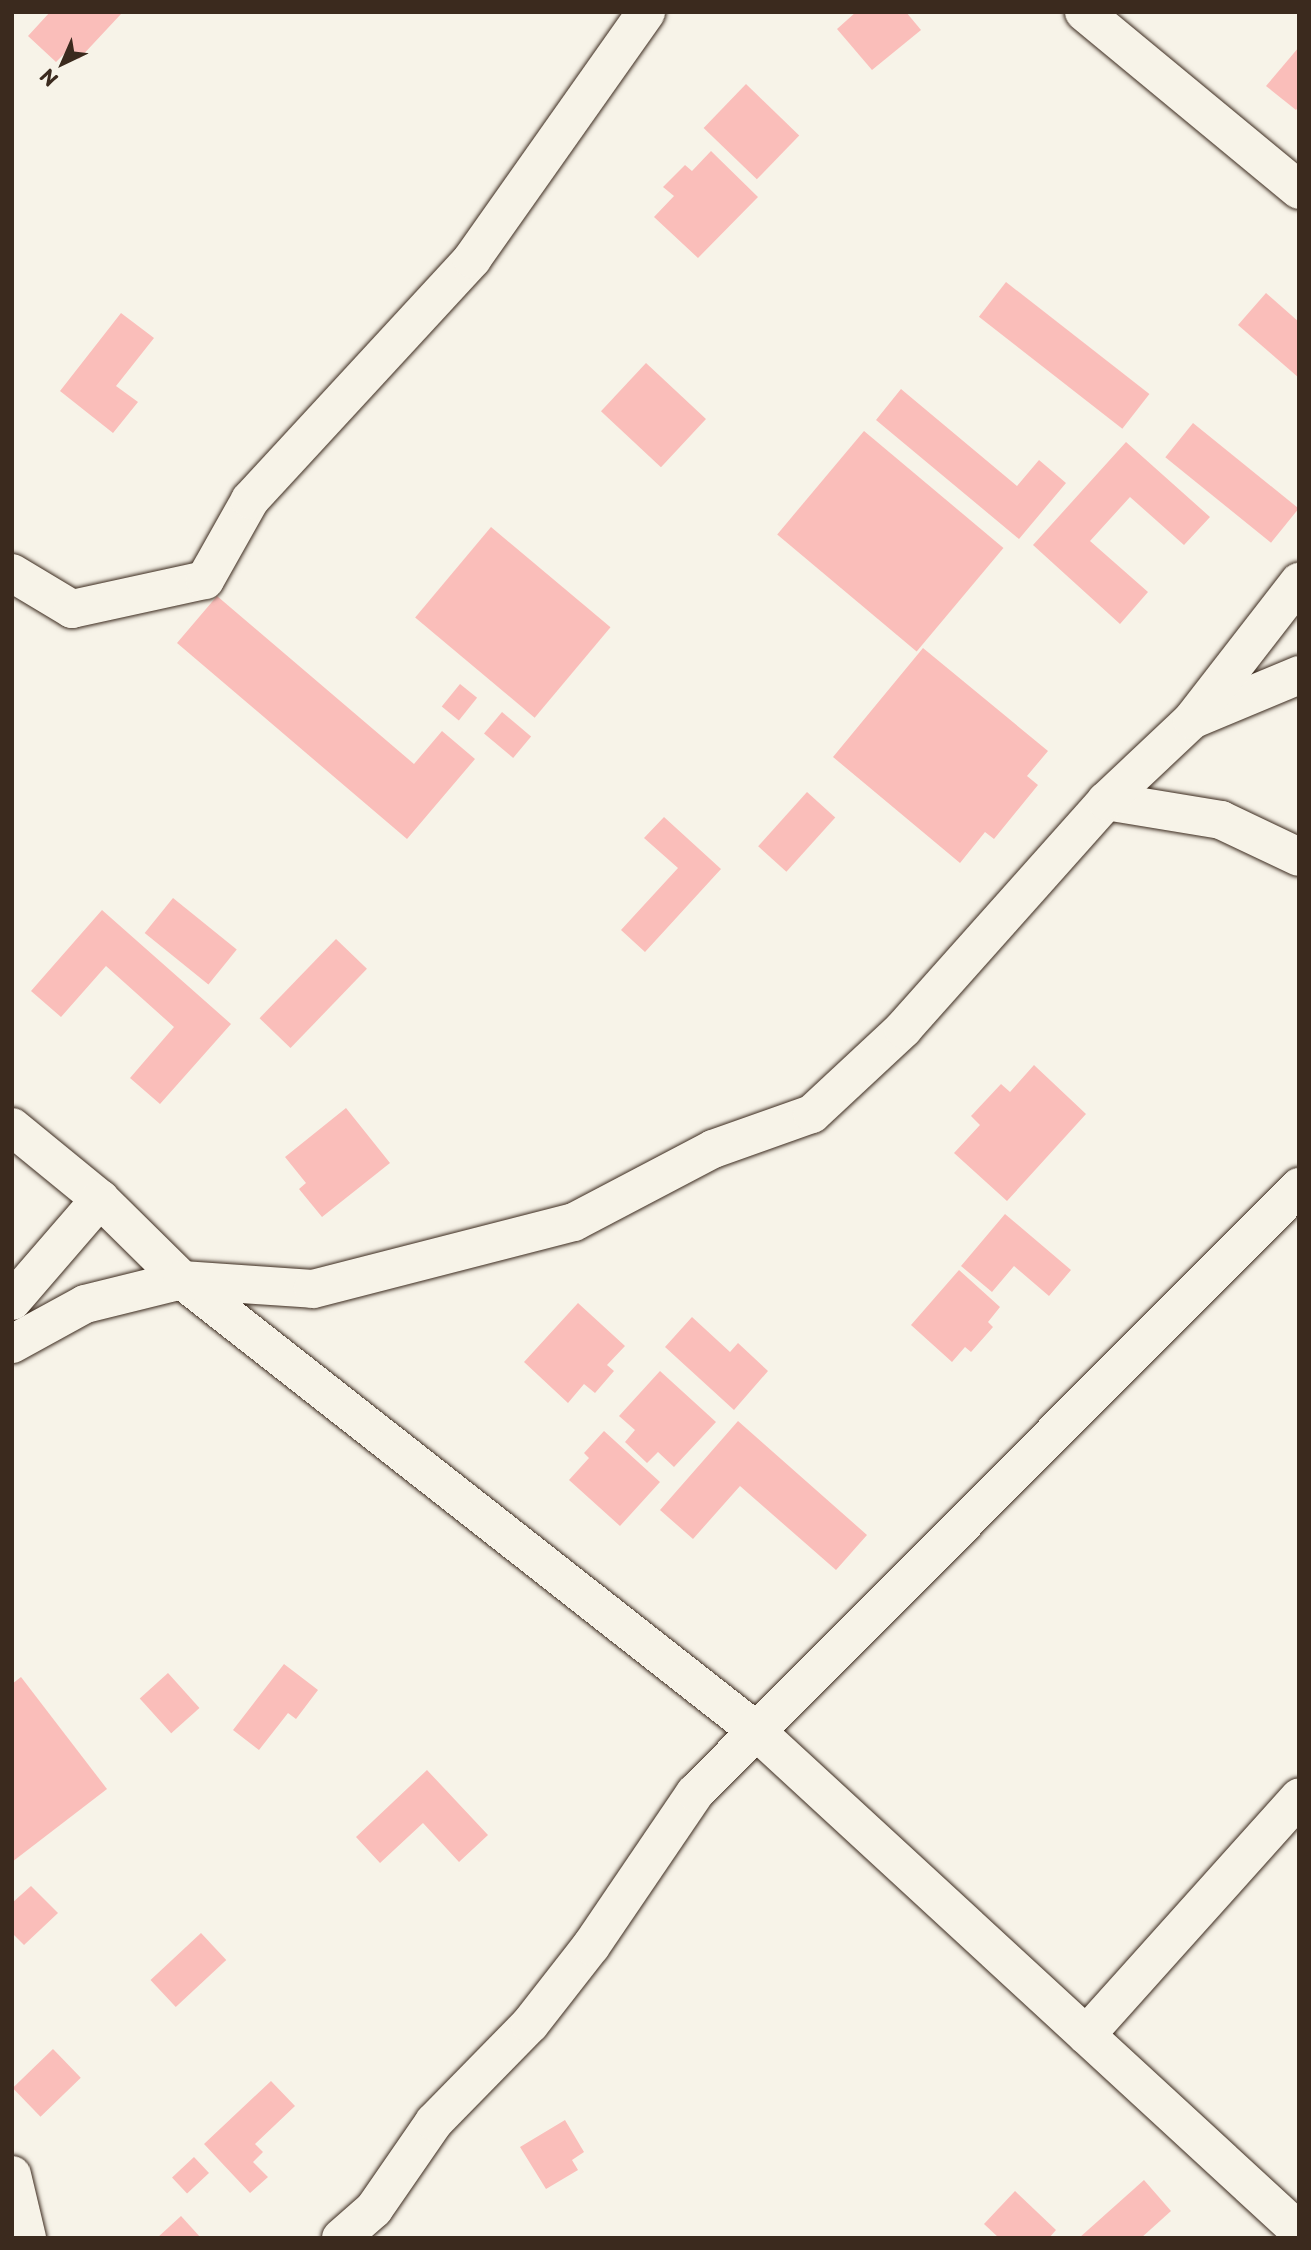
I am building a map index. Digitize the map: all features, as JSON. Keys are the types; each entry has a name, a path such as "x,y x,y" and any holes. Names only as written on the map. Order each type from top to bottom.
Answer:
{"street":[{"path":"12,573 72,610 205,580 250,500 472,258 646,12"},
{"path":"1084,12 1299,190"},
{"path":"12,1344 85,1304 183,1280 313,1289 573,1222 713,1149 812,1114 903,1029 1106,801 1192,720 1299,582"},
{"path":"1192,720 1299,675"},
{"path":"1106,801 1221,820 1299,857"},
{"path":"12,1127 100,1199 183,1280 754,1729 1299,2231"},
{"path":"341,2238 374,2208 434,2122 530,2024 591,1945 695,1793 754,1729 1299,1187"},
{"path":"12,1301 100,1199"},
{"path":"1086,2035 1299,1798"},
{"path":"12,2175 27,2238"}],"building":[{"path":"50,12 121,14 79,59 69,49 56,62 28,36"},
{"path":"856,12 906,12 921,30 872,70 837,29"},
{"path":"1299,47 1299,106 1296,110 1266,86"},
{"path":"746,84 799,135 757,179 704,128"},
{"path":"711,151 758,197 698,258 654,217 674,196 663,187 685,165 692,171"},
{"path":"1006,282 1149,394 1122,429 979,317"},
{"path":"1266,293 1299,322 1299,378 1238,325"},
{"path":"121,313 154,338 116,386 138,402 113,433 60,391"},
{"path":"646,363 706,419 661,467 601,411"},
{"path":"901,389 1017,486 1039,460 1066,483 1019,539 876,420"},
{"path":"1193,423 1299,509 1271,543 1165,457"},
{"path":"864,431 1003,548 917,651 777,534"},
{"path":"1126,442 1210,517 1184,545 1130,497 1090,541 1148,592 1120,624 1033,545"},
{"path":"491,527 611,627 535,718 415,617"},
{"path":"217,596 414,764 442,731 475,759 407,839 177,643"},
{"path":"923,648 1048,751 1027,776 1038,785 994,839 985,832 960,863 833,757"},
{"path":"460,684 477,698 459,720 442,707"},
{"path":"502,712 531,736 513,758 484,733"},
{"path":"807,792 835,817 786,872 758,846"},
{"path":"664,817 721,869 645,952 621,930 678,868 644,838"},
{"path":"173,898 237,950 208,985 145,933"},
{"path":"102,910 231,1024 160,1104 130,1078 174,1027 106,966 61,1017 31,991"},
{"path":"336,939 367,969 291,1048 260,1018"},
{"path":"1034,1065 1086,1114 1007,1201 954,1153 980,1125 971,1116 1001,1084 1010,1092"},
{"path":"346,1108 390,1163 322,1217 299,1189 306,1183 285,1157"},
{"path":"1005,1214 1071,1270 1049,1296 1014,1266 992,1292 961,1266"},
{"path":"959,1270 1000,1307 988,1322 993,1327 971,1352 965,1347 952,1362 911,1325"},
{"path":"578,1303 625,1346 607,1365 614,1371 595,1393 584,1384 568,1403 524,1362"},
{"path":"692,1317 730,1352 738,1343 768,1371 734,1410 665,1347"},
{"path":"660,1371 716,1422 674,1467 658,1452 647,1463 625,1442 635,1430 619,1416"},
{"path":"738,1421 867,1535 836,1570 740,1486 693,1539 660,1510"},
{"path":"604,1431 660,1482 620,1526 569,1480 589,1458 584,1453"},
{"path":"284,1664 318,1690 296,1719 288,1713 259,1750 233,1730"},
{"path":"168,1673 199,1708 171,1733 140,1698"},
{"path":"21,1677 107,1789 12,1862 12,1684"},
{"path":"427,1770 488,1835 459,1862 423,1823 380,1863 356,1837"},
{"path":"31,1886 58,1913 24,1945 12,1933 12,1903"},
{"path":"201,1933 226,1960 176,2007 151,1980"},
{"path":"53,2049 81,2078 41,2117 13,2088"},
{"path":"271,2081 295,2106 255,2144 263,2152 253,2162 268,2177 250,2193 204,2144"},
{"path":"565,2120 584,2152 572,2160 578,2170 546,2189 520,2147"},
{"path":"194,2157 209,2173 187,2194 172,2177"},
{"path":"1144,2180 1171,2211 1141,2238 1079,2238"},
{"path":"1015,2191 1056,2230 1049,2238 999,2238 984,2224"},
{"path":"181,2216 201,2238 157,2238"}]}
